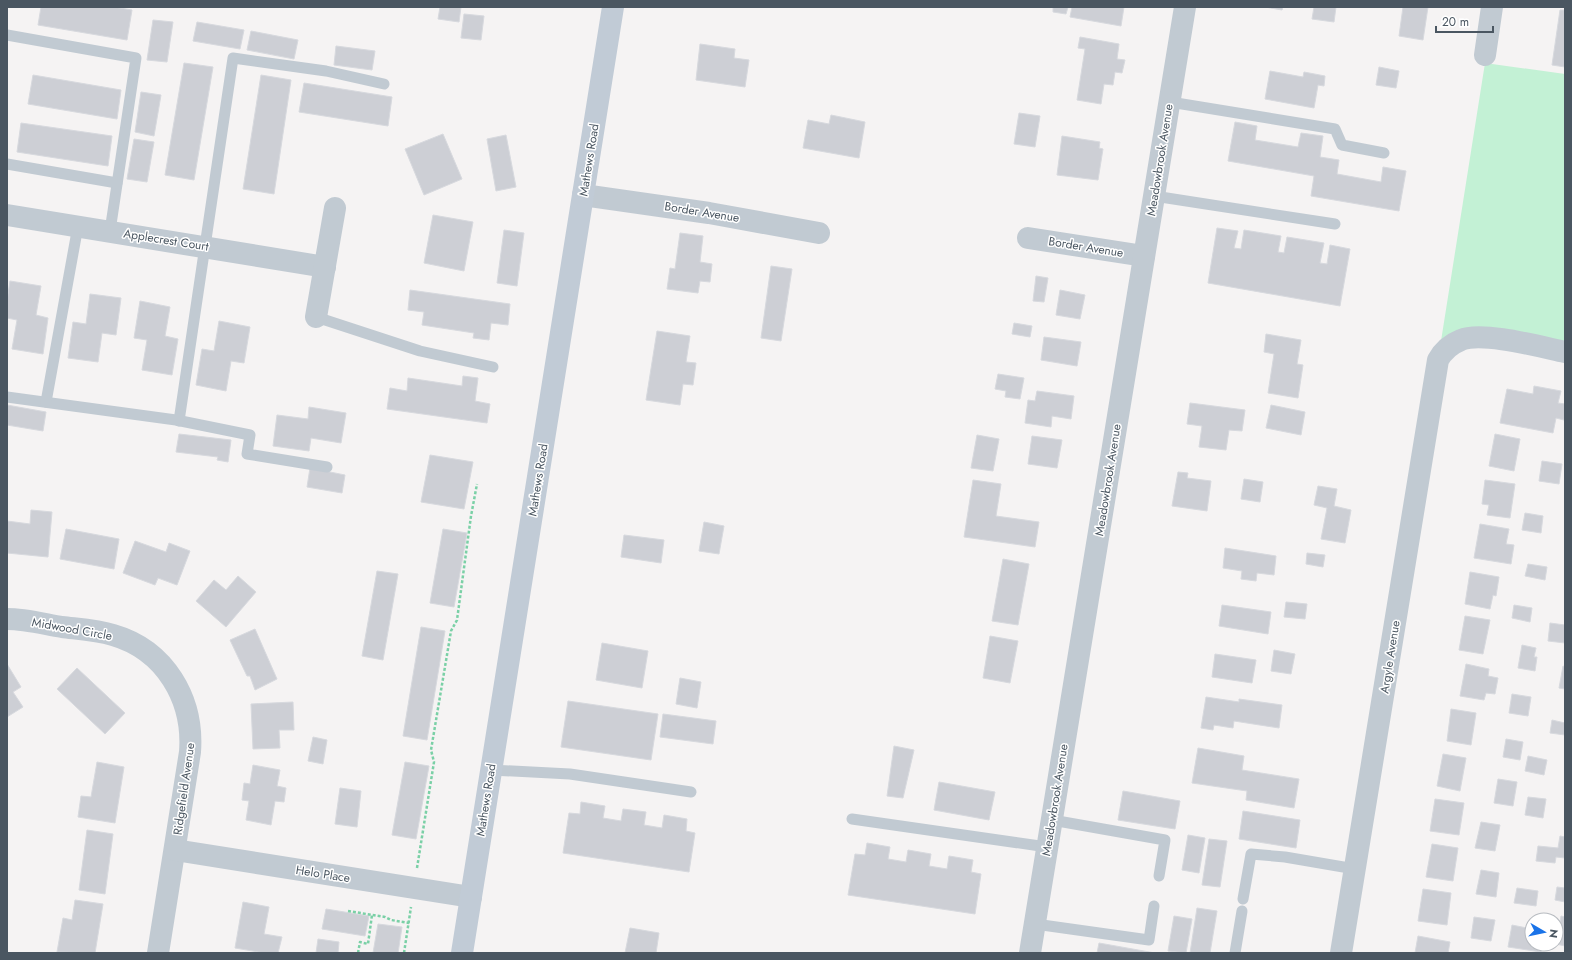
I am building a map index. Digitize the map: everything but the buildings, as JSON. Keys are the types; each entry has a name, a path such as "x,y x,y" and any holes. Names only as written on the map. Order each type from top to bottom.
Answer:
{"street":[{"name":"Mathews Road","path":"462,953 613,7"},
{"name":"Meadowbrook Avenue","path":"1030,953 1185,7"},
{"path":"1485,54 1492,7"},
{"name":"Border Avenue","path":"583,195 709,213 819,233"},
{"path":"316,317 335,208"},
{"name":"Applecrest Court","path":"7,215 325,267"},
{"name":"Border Avenue","path":"1028,238 1144,256"},
{"name":"Argyle Avenue","path":"1341,953 1438,360 1447,349 1461,339 1479,337 1505,340 1565,352"},
{"name":"Midwood Circle","path":"7,619 112,635 135,644"},
{"name":"Ridgefield Avenue","path":"135,644 152,655 169,672 181,692 190,723 190,752 158,953"},
{"name":"Helo Place","path":"175,850 471,897"}],"lane":[{"path":"7,36 136,58 110,231"},
{"path":"179,421 233,58 326,71 384,84"},
{"path":"1170,102 1335,129 1342,145 1384,153"},
{"path":"7,164 117,183"},
{"path":"1154,196 1335,224"},
{"path":"46,402 78,226"},
{"path":"316,317 420,351 494,367"},
{"path":"7,397 179,421 250,435 247,454 327,467"},
{"path":"491,770 570,774 691,792"},
{"path":"852,819 1047,847"},
{"path":"1052,820 1165,840 1159,876"},
{"path":"1243,899 1251,854 1285,856 1355,869"},
{"path":"1035,924 1149,940 1154,906"},
{"path":"1235,953 1242,911"}],"path":[{"path":"404,953 434,762 431,750 451,631 457,620 470,516 477,484"},
{"path":"348,910 409,923"},
{"path":"358,953 360,942 368,944 372,914"}],"green space":[{"path":"1485,63 1565,74 1565,352 1479,337 1438,360"}]}
